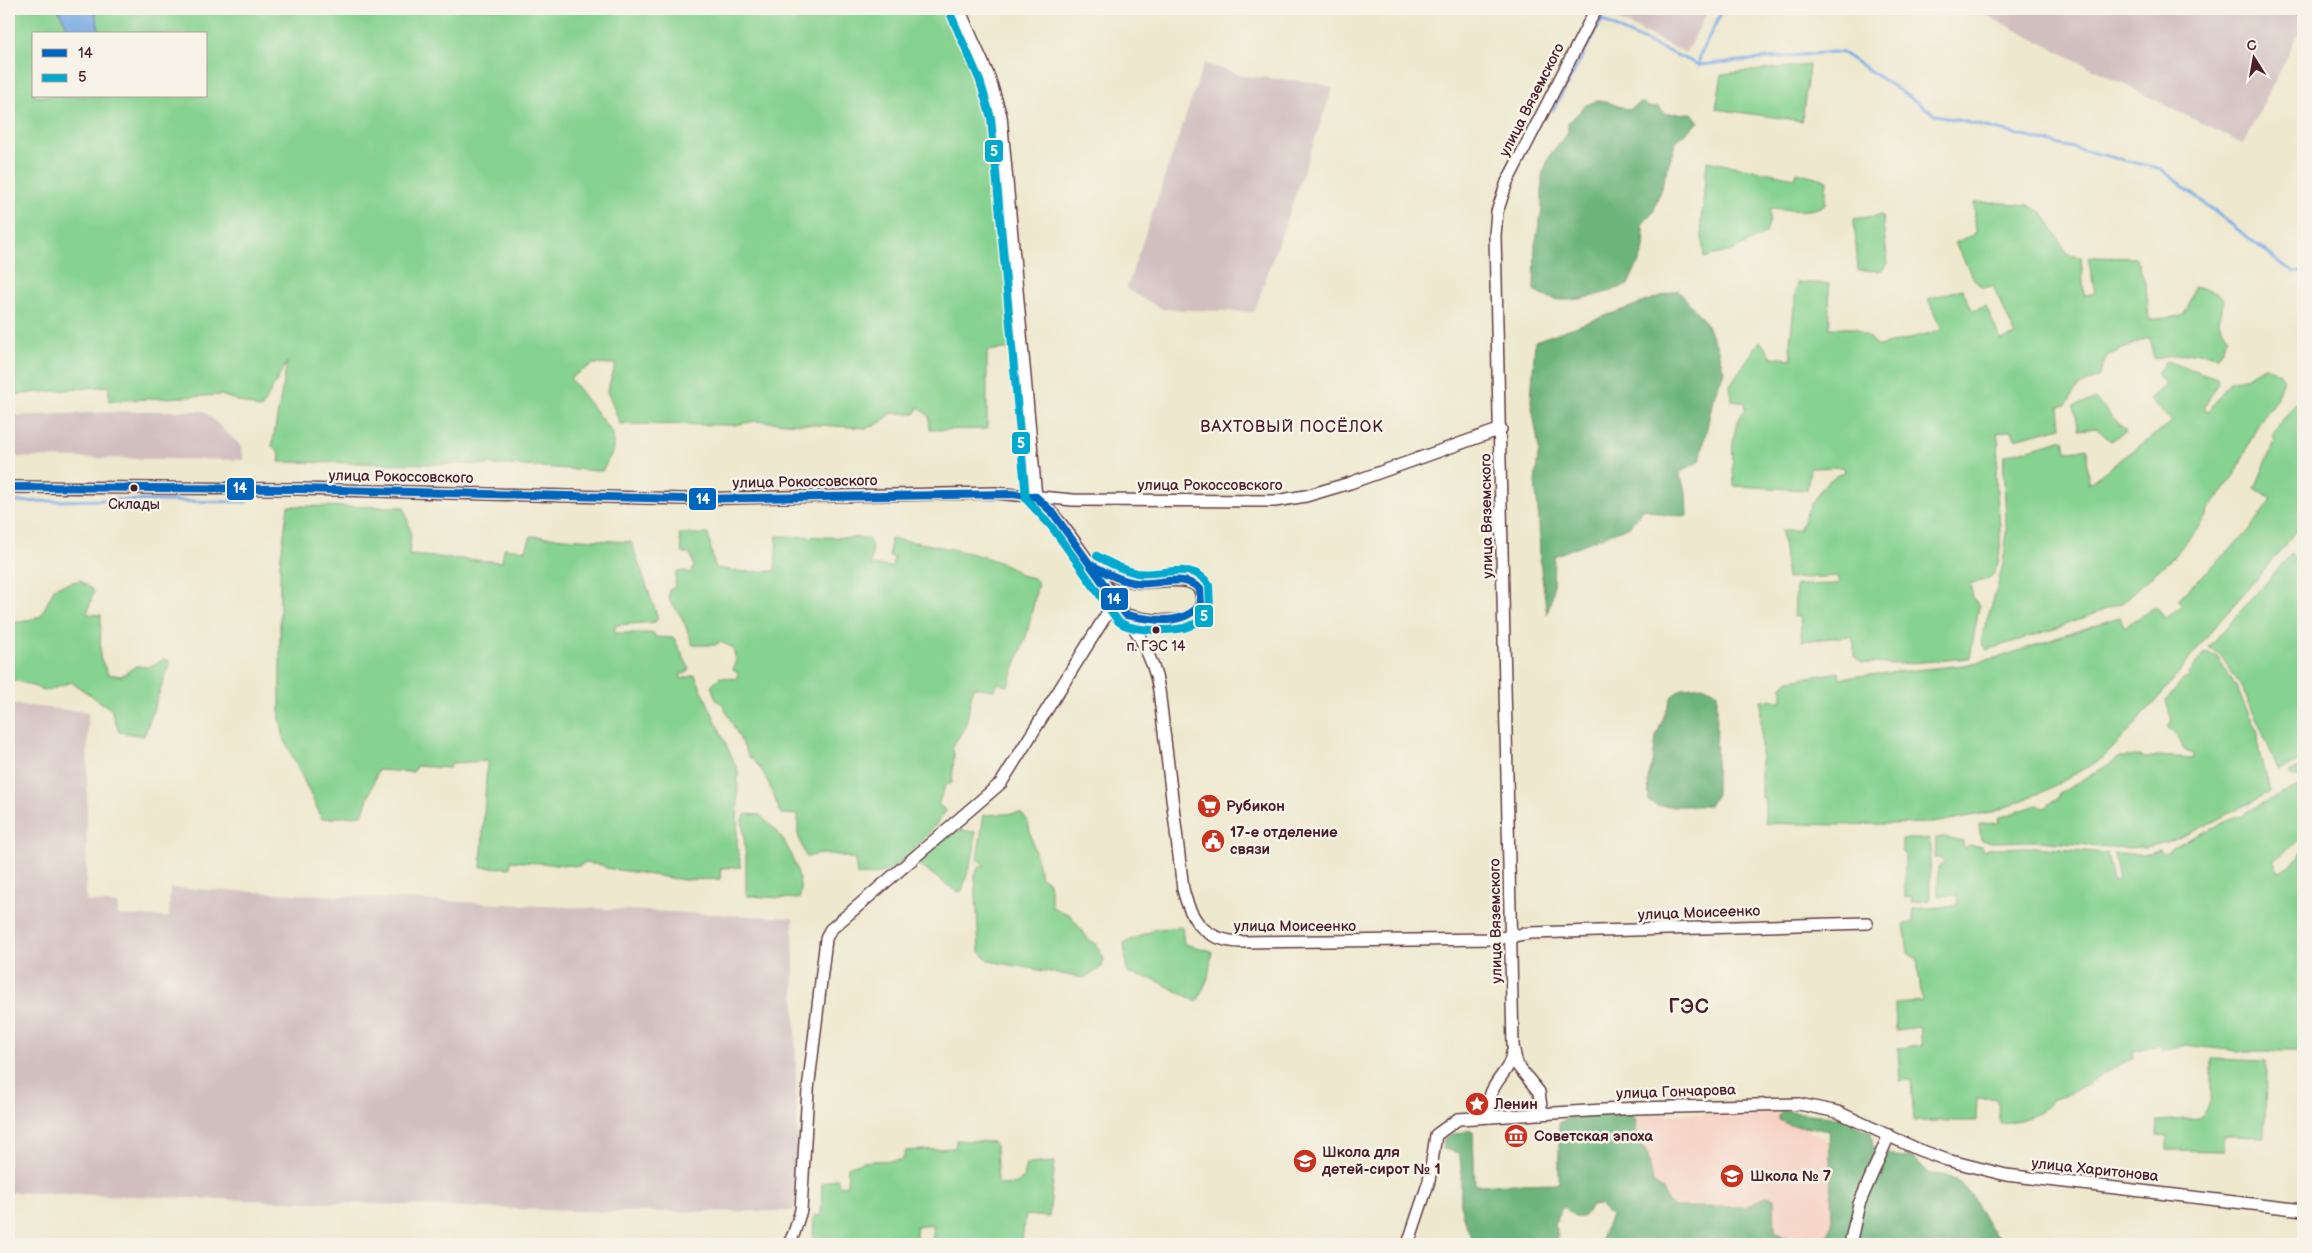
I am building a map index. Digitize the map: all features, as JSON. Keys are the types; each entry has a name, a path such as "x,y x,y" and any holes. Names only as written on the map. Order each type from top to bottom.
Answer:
{"street":[{"path":"959,9 989,77 1001,116 1036,497"},
{"name":"улица Вяземского","path":"1513,1046 1501,429 1495,248 1497,212 1512,171 1596,9"},
{"name":"улица Рокоссовского","path":"9,487 309,489 683,499 969,493 1074,500 1191,502 1287,500 1358,481 1501,429"},
{"name":"улица Моисеенко","path":"1036,497 1059,520 1126,615 1148,652 1158,680 1183,889 1188,908 1202,928 1222,940 1242,942 1495,940 1530,933 1867,923"},
{"path":"1090,564 1118,578 1137,583 1187,580 1196,585 1201,594 1198,610 1183,618 1145,619 1126,615"},
{"path":"788,1244 794,1239 803,1192 810,1064 826,939 830,930 1001,782 1115,601"},
{"path":"1513,1046 1517,1065 1539,1092 1542,1114"},
{"path":"1490,1117 1490,1096 1509,1066 1513,1046"},
{"path":"1499,1081 1514,1075 1528,1079"},
{"name":"улица Гончарова","path":"1408,1244 1429,1181 1436,1135 1458,1119 1637,1108 1799,1104 1838,1112 1890,1135"},
{"path":"1850,1244 1859,1204 1890,1135"},
{"name":"улица Харитонова","path":"1890,1135 1917,1149 1947,1160 2006,1175 2303,1210"}],"shaded area":[{"path":"1596,9 1709,9 1686,53"},
{"path":"1974,9 2303,9 2303,25 2243,144"},
{"path":"1204,63 1244,76 1314,82 1333,88 1254,312 1162,309 1128,290 1127,287"},
{"path":"144,411 204,411 241,446 244,460 9,457 9,416"},
{"path":"9,704 88,712 86,901 118,904 118,915 169,917 170,888 793,918 798,1170 794,1211 608,1212 9,1192"},
{"name":"Школа № 7","path":"1775,1111 1836,1146 1839,1242 1826,1244 1627,1212 1624,1116"}],"green space":[{"path":"9,9 58,9 70,32 32,32 32,98 208,98 208,32 100,32 94,9 947,9 978,79 989,118 1013,348 987,351 987,429 930,430 929,416 918,407 915,414 892,413 880,423 867,428 755,421 734,425 620,424 607,391 616,364 593,364 570,378 613,434 613,451 602,471 508,465 279,462 280,453 272,446 287,362 261,409 221,395 109,401 109,386 9,395"},
{"path":"1809,65 1802,121 1716,109 1722,74"},
{"path":"1596,101 1605,101 1629,110 1642,102 1648,107 1659,107 1666,114 1692,113 1699,122 1676,141 1654,210 1642,225 1644,235 1643,250 1628,285 1581,299 1556,299 1534,290 1535,245 1542,210 1542,175 1550,155 1568,132 1568,123 1586,105"},
{"path":"1707,161 1795,178 1797,172 1827,180 1825,204 1806,210 1770,208 1770,219 1766,233 1734,250 1704,258 1701,223"},
{"path":"1992,202 2029,205 2043,213 2068,255 2081,257 2084,295 2095,293 2088,257 2136,258 2146,285 2149,320 2182,316 2188,308 2194,287 2218,293 2224,300 2218,321 2228,337 2218,356 2197,352 2154,359 2149,337 2107,356 2098,377 2078,387 2066,405 2059,407 2061,427 2015,439 2012,430 1997,433 1996,487 2000,526 2000,552 1998,564 1992,576 1970,584 1973,597 1979,606 1970,658 1898,664 1862,663 1854,656 1854,642 1850,636 1802,641 1800,616 1794,617 1796,585 1839,584 1837,576 1787,579 1782,530 1799,530 1816,496 1829,481 1845,472 1844,467 1810,468 1807,490 1734,486 1734,436 1736,427 1745,410 1744,402 1732,400 1730,385 1760,341 1772,357 1791,359 1790,342 1797,282 1829,284 1830,328 1856,328 1879,346 1942,330 1928,299 1962,289 1973,311 1986,306 2001,340 2016,335 1993,286 1983,288 1975,281 1955,243 1976,233 1974,203"},
{"path":"1882,215 1888,264 1880,271 1858,270 1854,219"},
{"path":"1678,290 1705,322 1717,347 1724,372 1713,399 1700,461 1679,473 1686,492 1687,516 1665,515 1643,508 1630,526 1554,556 1553,593 1547,614 1540,561 1539,520 1535,483 1539,448 1531,401 1535,341"},
{"path":"2166,361 2217,378 2218,382 2204,408 2209,411 2230,381 2248,377 2266,366 2280,374 2283,379 2276,399 2256,428 2235,475 2208,510 2207,517 2173,557 2122,603 2057,628 1987,650 1983,646 1982,636 2001,572 2006,538 2004,456 2064,439 2066,452 2087,448 2088,484 2172,422 2149,399 2166,384 2156,374"},
{"path":"2303,393 2303,524 2209,634 2166,689 2103,758 2047,790 1996,811 1934,823 1833,825 1765,823 1765,799 1761,798 1761,700 1782,701 1782,686 1790,680 1839,672 1840,678 1964,665 2003,656 2119,617 2125,627 2156,606 2165,618 2183,605 2178,599 2248,532 2272,499 2255,488 2275,441 2273,434"},
{"path":"2095,399 2126,431 2111,441 2096,428 2079,430 2074,406"},
{"path":"288,506 404,507 411,533 409,555 502,562 504,548 526,550 531,536 631,542 658,618 655,622 616,625 614,633 654,633 655,637 674,638 689,668 688,672 680,675 682,679 695,675 738,771 737,845 741,867 721,868 720,879 684,880 584,863 579,866 511,861 510,868 481,867 487,761 451,763 450,768 416,766 413,772 378,770 362,815 322,819 284,738 280,719 280,563"},
{"path":"679,534 708,534 715,568 743,572 775,571 777,536 867,538 872,548 870,565 892,567 894,557 889,556 891,539 981,556 1013,568 1020,575 1034,578 1038,583 1027,634 1008,686 998,683 994,690 973,687 966,725 952,748 954,754 952,783 946,784 938,804 946,811 918,845 891,868 877,874 857,875 855,860 830,854 806,857 798,835 798,815 781,814 764,775 749,757 722,703 717,701 711,686 720,677 736,679 738,673 733,670 736,659 732,647 720,642 715,645 693,645 680,614 669,599 669,590 675,587 676,572 686,571 690,573 694,567 691,554 682,553"},
{"path":"2303,541 2303,562 2295,551"},
{"path":"2291,554 2303,568 2303,760 2279,771 2239,683 2221,656 2209,647"},
{"path":"80,580 94,591 87,614 101,615 100,657 108,674 121,676 136,666 149,667 164,659 170,662 144,736 119,732 111,709 71,682 47,691 9,678 9,622 22,622 41,616 55,587"},
{"path":"2204,653 2217,656 2235,685 2258,733 2259,752 2270,792 2197,830 2168,842 2145,847 2126,848 2039,841 1992,842 1981,840 1979,824 1999,823 1998,818 2038,805 2043,808 2049,806 2049,803 2059,797 2059,794 2121,757 2193,758 2193,754 2184,750 2177,735 2167,727 2172,720 2166,701 2184,679 2189,678 2189,673"},
{"path":"1702,686 1717,692 1716,794 1709,806 1657,806 1649,802 1648,778 1653,762 1656,737 1672,696 1683,688"},
{"path":"2303,766 2303,779 2291,776 2291,772"},
{"path":"2300,785 2303,786 2303,838 2273,861 2279,872 2299,858 2303,850 2303,1051 2238,1051 2185,1045 2163,1051 2159,1045 2133,1051 2133,1059 2122,1063 2073,1092 2052,1099 2042,1110 2029,1117 2000,1123 1999,1104 1995,1098 1977,1098 1976,1121 1914,1121 1911,1080 1900,1081 1898,1048 1922,1046 1920,1027 1896,1030 1895,1003 1922,1001 1917,959 1908,953 1904,924 1913,922 1913,909 1953,906 1958,903 1957,895 1938,896 1938,867 1945,863 1940,858 1935,858 1936,838 1944,837 1963,841 1964,848 1967,848 1968,845 1981,846 1983,851 1990,848 2034,847 2107,853 2113,881 2119,881 2114,854 2142,854 2160,850 2162,853 2169,852 2171,847 2229,820 2243,816 2246,812"},
{"path":"1020,813 1027,819 1041,877 1049,882 1052,907 1070,915 1089,940 1098,946 1104,959 1102,967 1084,978 989,961 979,951 975,875 978,868 985,865 977,859 984,815"},
{"path":"747,814 760,815 778,832 784,841 798,876 800,884 799,899 748,896 746,893 746,858 742,818"},
{"path":"960,830 975,832 974,851 962,891 957,892 915,862 934,845"},
{"path":"1902,839 1930,839 1930,900 1912,902 1911,896 1905,897 1905,853 1902,852"},
{"path":"1182,927 1184,944 1212,951 1208,978 1197,1002 1156,980 1127,973 1124,943 1156,929"},
{"path":"2212,1059 2266,1061 2265,1137 2223,1136 2223,1151 2167,1150 2167,1137 2157,1136 2158,1121 2199,1118 2204,1114 2212,1092"},
{"path":"1782,1111 1838,1117 1871,1133 1873,1147 1901,1158 1913,1157 1930,1174 1948,1176 1961,1184 1970,1194 1992,1230 2000,1239 2012,1244 1599,1244 1611,1216 1600,1205 1591,1206 1583,1217 1574,1217 1563,1206 1554,1225 1558,1236 1554,1244 1475,1244 1461,1209 1459,1153 1443,1149 1444,1140 1451,1135 1470,1130 1473,1132 1475,1185 1559,1183 1559,1123 1567,1118 1631,1113 1636,1120 1635,1141 1647,1151 1653,1183 1664,1191 1667,1202 1674,1207 1745,1207 1766,1196 1774,1198 1775,1232 1797,1243 1819,1243 1829,1233 1832,1223 1829,1131 1791,1125 1778,1120 1778,1115"},
{"path":"956,1140 992,1142 996,1146 998,1185 1017,1184 1023,1178 1026,1164 1055,1162 1049,1217 1026,1215 1021,1244 933,1243 932,1224 916,1226 916,1239 920,1240 920,1244 813,1244 814,1215 821,1216 822,1183 837,1178 840,1186 847,1185 848,1167 855,1164 868,1161 902,1160 906,1151 955,1148"}],"water":[{"path":"58,9 94,9 100,32 70,32"}],"waterway":[{"path":"1553,110 1608,9"},
{"path":"1699,65 1700,55 1723,9"},
{"path":"1596,16 1620,30 1699,65 1832,52 1843,53 1936,115 2161,169 2284,266 2295,272 2303,272"},
{"path":"9,502 102,500 247,502"}],"transit line":[{"name":"5","path":"950,13 980,81 991,118 1026,499 1051,526 1082,569"},
{"name":"14","path":"9,487 299,489 683,499 1012,494 1036,497 1053,513 1126,615 1156,620 1176,619 1185,616 1201,604 1200,589 1185,581 1131,582 1113,576 1090,564"},
{"name":"5","path":"1082,570 1118,621 1124,625 1153,630 1183,628 1199,621 1210,608 1209,585 1202,577 1194,573 1186,571 1137,573 1116,566 1097,556"}],"place":[{"name":"Склады","path":"134,488"},
{"name":"п. ГЭС 14","path":"1156,630"},
{"name":"Рубикон","path":"1209,806"},
{"name":"17-е отделение связи","path":"1213,841"},
{"name":"Ленин","path":"1477,1104"},
{"name":"Советская эпоха","path":"1516,1136"},
{"name":"Школа для детей-сирот № 1","path":"1305,1161"},
{"name":"Школа № 7","path":"1732,1176"}],"district":[{"name":"ВАХТОВЫЙ ПОСЁЛОК","path":"1292,427"},
{"name":"ГЭС","path":"1689,1007"}]}
